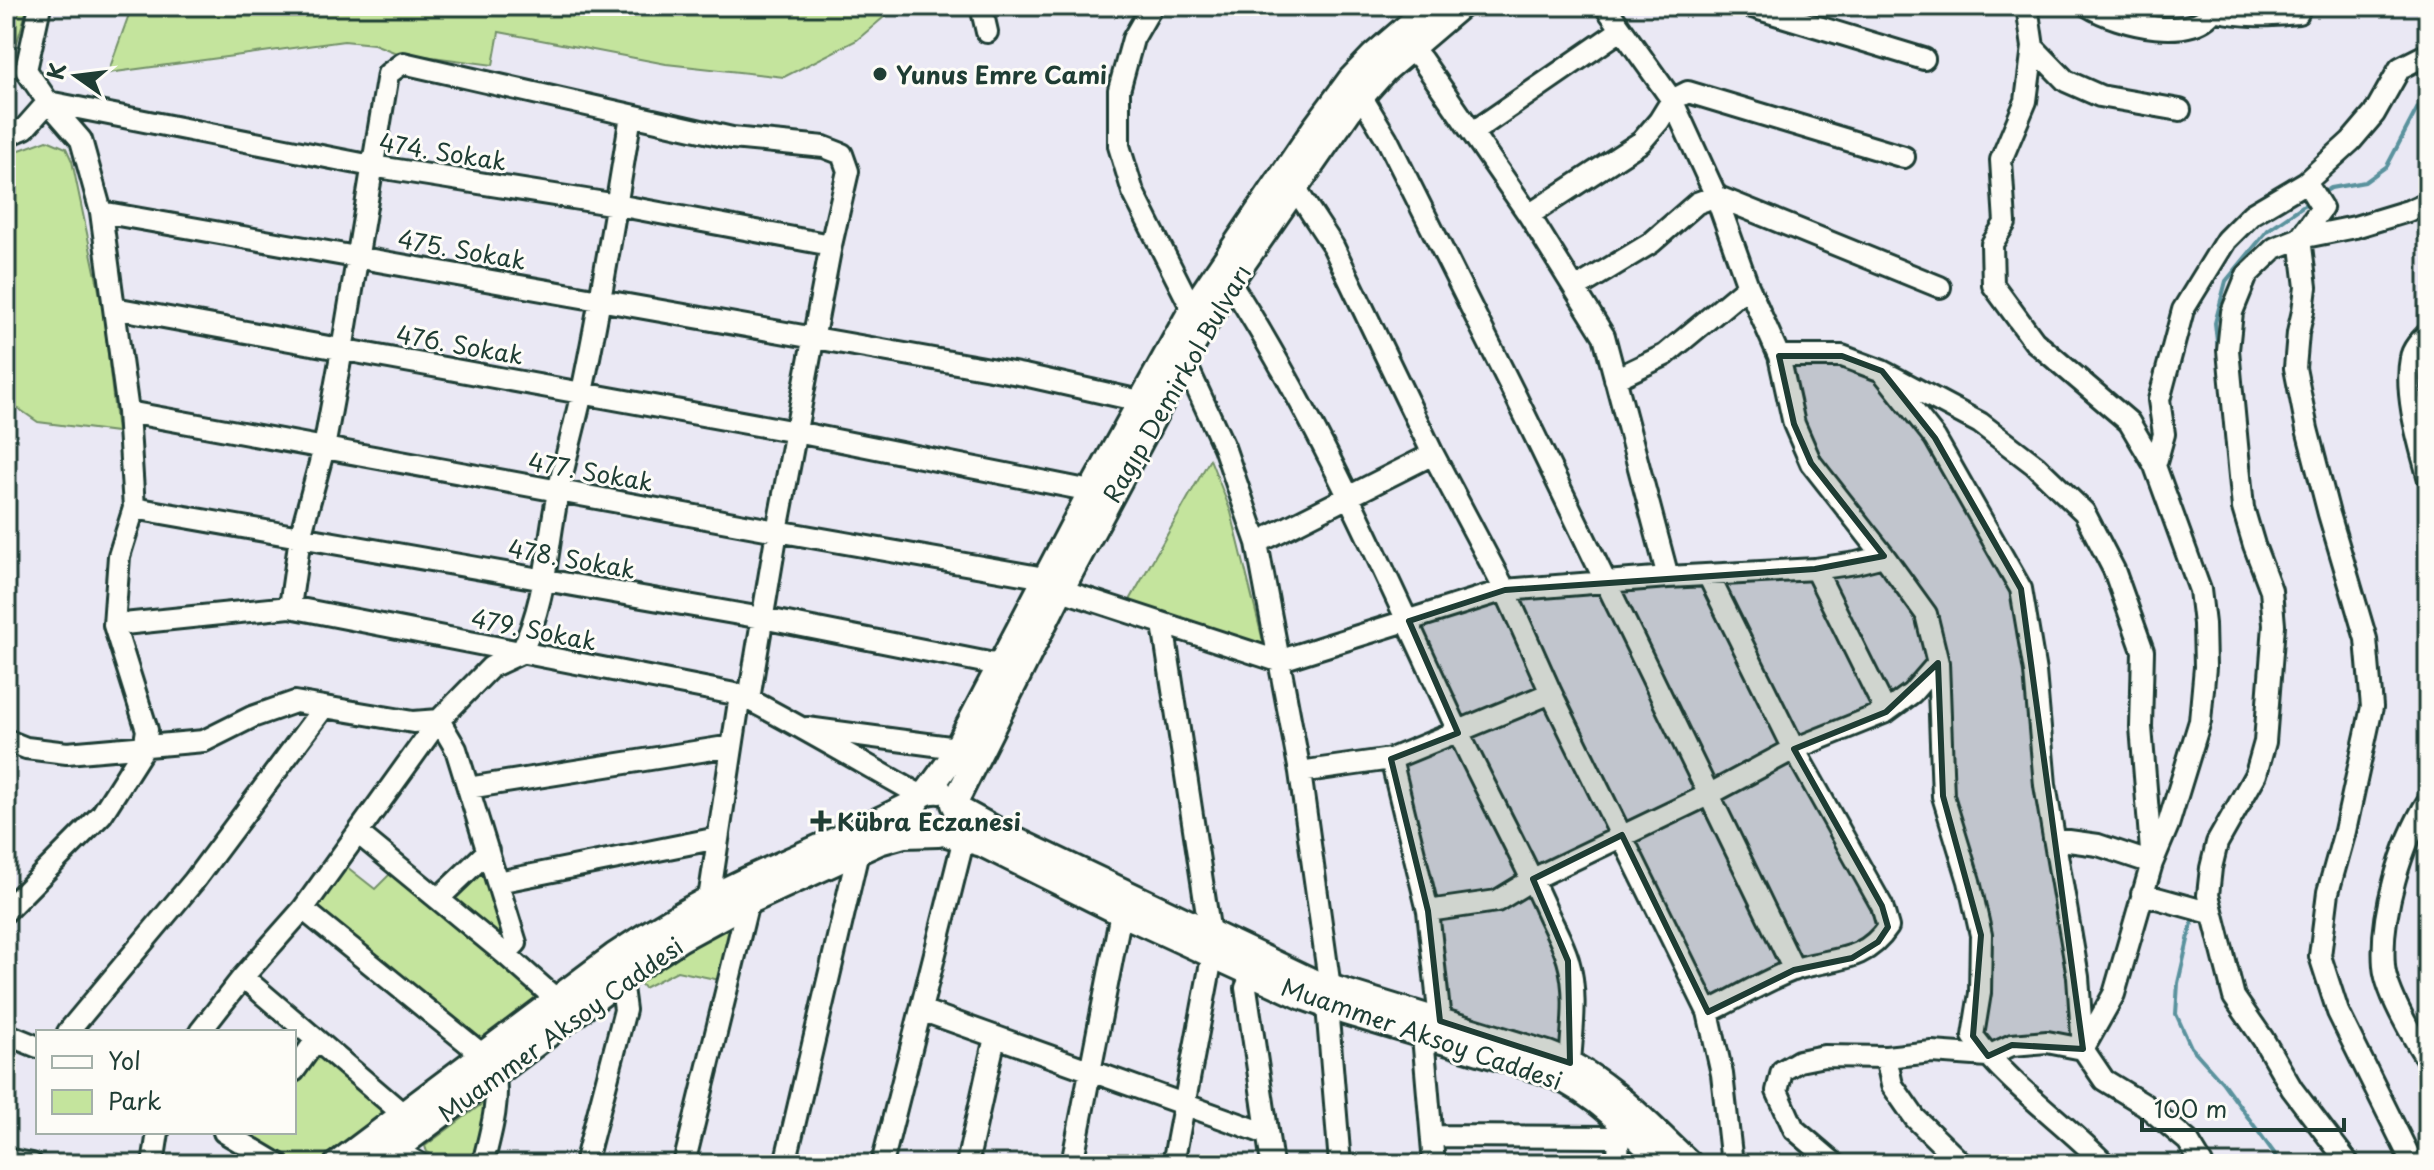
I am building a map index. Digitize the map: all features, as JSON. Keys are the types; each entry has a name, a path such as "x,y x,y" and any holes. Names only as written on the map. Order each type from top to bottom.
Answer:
{"main road":[{"name":"Ragıp Demirkol Bulvarı","path":"955,806 1091,491 1192,309 1344,88 1373,56 1431,6"},
{"name":"Ragıp Demirkol Bulvarı","path":"921,797 945,769 999,665 1053,584 1230,282 1361,96 1401,55 1460,6"},
{"path":"337,1164 403,1114 489,1066 557,1000 655,928 762,872 872,825 921,797 943,792 955,806 1011,838 1212,945 1329,997 1432,1028 1548,1054 1570,1063 1600,1083 1690,1164"},
{"path":"921,797 912,813 915,823 1012,858 1121,913 1212,945"},
{"path":"944,835 954,822 955,806"},
{"name":"Muammer Aksoy Caddesi","path":"386,1157 489,1066 680,939 748,902 892,838 944,835"},
{"name":"Muammer Aksoy Caddesi","path":"1432,1028 1558,1076 1593,1097 1618,1129 1665,1164"}],"street":[{"path":"6,911 102,814 144,748 147,730 114,625 119,556 134,508 128,412 101,212 81,140 48,102 26,70 40,6"},
{"path":"981,6 987,32"},
{"path":"1152,6 1133,39 1119,90 1119,146 1133,192 1192,309"},
{"path":"1605,6 1672,100 1716,196 1748,286 1779,356 1794,424 1811,463 1926,614 1938,663 1943,796 1969,881 1981,935 1980,993 1973,1036 1988,1056 2105,1164"},
{"path":"1749,6 1924,59"},
{"path":"2027,6 2033,47 2026,101 2001,160 2005,223 1992,244 1993,285 2034,341 2129,422 2155,466 2200,590 2205,667 2200,721 2172,813 2142,894 2114,994 2083,1049"},
{"path":"2088,6 2101,14 2139,26 2177,28 2201,21 2215,8 2238,16 2298,13 2300,6"},
{"path":"1473,132 1621,30"},
{"path":"2033,47 2066,81 2100,96 2180,110"},
{"path":"1401,55 1417,54 1529,215 1604,336 1668,577"},
{"path":"2155,466 2164,434 2159,400 2183,310 2226,240 2252,214 2313,193 2374,114 2400,68 2428,54"},
{"path":"290,607 300,537 324,448 388,74 403,63 732,138 824,147 842,154 848,171 831,245 762,618 732,746 709,899"},
{"path":"1529,215 1641,142 1672,100 1688,92 1904,157"},
{"path":"1361,96 1387,139 1516,397 1794,970"},
{"path":"6,136 25,128 48,102"},
{"name":"474. Sokak","path":"48,102 372,166 617,205 831,245"},
{"path":"202,1030 303,909 439,720 491,667 521,653 534,626 546,580 558,491 582,393 631,115"},
{"path":"1295,188 1333,246 1433,454 1505,590 1551,693 1708,1012 1722,1074 1732,1164"},
{"path":"2313,193 2322,208 2300,238 2306,287 2295,368 2307,429 2366,639 2372,707 2345,831 2328,892 2320,956 2338,1012 2413,1164"},
{"path":"1575,289 1651,243 1697,203 1716,196 1940,287"},
{"path":"2349,1164 2292,1089 2234,997 2200,910 2208,895 2217,843 2256,774 2265,742 2274,625 2271,590 2243,508 2228,350 2232,312 2247,275 2275,248 2300,238 2355,227 2428,202"},
{"name":"475. Sokak","path":"101,212 1024,375 1140,401"},
{"path":"1230,282 1261,330 1349,497 1409,621 1458,733 1533,879 1568,961 1573,998 1570,1063"},
{"path":"1615,379 1665,355 1748,286"},
{"name":"476. Sokak","path":"114,308 796,432 1091,491"},
{"path":"2428,333 2411,356 2419,380 2412,415 2428,476"},
{"path":"1779,356 1842,356 1882,371 1980,423 2035,465 2084,512 2114,570 2143,651 2141,727 2152,863"},
{"path":"1184,360 1224,447 1257,543 1300,772 1329,997 1340,1164"},
{"path":"1882,371 1935,438 2021,589 2035,672 2045,785 2078,977 2083,1049 2104,1080 2145,1105 2188,1141 2202,1164"},
{"name":"477. Sokak","path":"128,412 1053,584 1278,661"},
{"path":"1257,543 1433,454"},
{"name":"478. Sokak","path":"134,508 762,618 999,665"},
{"path":"1278,661 1505,590 1815,569 1884,556"},
{"path":"1815,569 1886,712"},
{"path":"1708,575 1794,749 1882,906 1888,927 1878,942 1852,958 1794,970 1708,1012"},
{"name":"479. Sokak","path":"114,625 290,607 744,697 921,797"},
{"path":"1163,624 1212,945 1173,1164"},
{"path":"1428,911 1497,901 1533,879 1710,794 1794,749 1886,712 1912,693 1938,663"},
{"path":"1300,772 1391,759 1551,693"},
{"path":"6,740 26,748 67,753 204,741 252,717 295,702 413,722 439,720"},
{"path":"70,1030 194,881 324,707"},
{"path":"439,720 456,749 516,943 505,954"},
{"path":"795,726 957,748"},
{"path":"468,788 732,746"},
{"path":"1391,759 1428,911 1434,1164"},
{"path":"2428,801 2403,856 2389,907 2384,969 2416,1043 2428,1061"},
{"path":"359,834 557,1000"},
{"path":"882,1164 921,1010 944,835"},
{"path":"498,882 718,838"},
{"path":"2054,839 2098,845 2152,863"},
{"path":"438,899 488,851"},
{"path":"785,1164 858,852"},
{"path":"2142,894 2200,910"},
{"path":"684,1164 748,902"},
{"path":"303,909 489,1066 497,1096 483,1164"},
{"path":"1072,1164 1121,913"},
{"path":"1255,965 1246,988 1272,1164"},
{"path":"243,977 403,1114"},
{"path":"585,1164 625,1010 621,980"},
{"path":"921,1010 1267,1134"},
{"path":"6,1034 36,1046"},
{"path":"967,1164 995,1037"},
{"path":"296,1068 316,1040"},
{"path":"1835,1164 1794,1129 1777,1091 1782,1071 1799,1061 1824,1056 1886,1057 1932,1052 1988,1056 2012,1045 2047,1042 2083,1049"},
{"path":"1886,1057 1892,1085 1915,1118 1962,1164"},
{"path":"1432,1136 1618,1129 1618,1164"},
{"path":"153,1164 158,1134"},
{"path":"239,1136 278,1164"},
{"path":"386,1157 420,1164"},
{"path":"6,1159 32,1164"}],"highlighted area":[{"path":"1779,356 1842,356 1882,371 1935,438 2021,589 2083,1049 2012,1045 1988,1056 1973,1036 1981,935 1943,796 1938,663 1886,712 1794,749 1882,906 1888,927 1878,942 1852,958 1794,970 1708,1012 1622,835 1533,879 1568,961 1570,1063 1440,1021 1428,911 1391,759 1458,733 1409,621 1505,590 1815,569 1884,556 1811,463 1794,424"}],"green space":[{"path":"6,6 28,6 10,65 6,95"},
{"path":"132,6 897,6 857,40 784,77 666,64 499,32 493,65 394,52 374,44 344,41 108,73"},
{"path":"47,140 66,148 72,161 103,310 117,432 38,422 6,400 6,155"},
{"path":"1210,459 1231,512 1263,641 1258,646 1129,602"},
{"path":"347,867 375,889 394,870 542,998 485,1042 478,1039 318,911 317,904"},
{"path":"477,872 484,875 506,937 502,941 456,901 454,893"},
{"path":"730,920 734,927 720,980 677,971 644,988 636,978"},
{"path":"315,1054 324,1056 391,1113 323,1164 291,1164 252,1139 252,1134 296,1134 296,1078"},
{"path":"486,1101 489,1107 475,1164 450,1164 427,1152 425,1146"}],"waterway":[{"path":"2321,194 2331,188 2365,182 2387,166 2428,88"},
{"path":"2223,397 2215,323 2226,281 2268,230 2310,201"},
{"path":"2234,793 2250,761"},
{"path":"2196,902 2199,883"},
{"path":"2194,914 2178,983 2176,1014 2191,1047 2223,1083 2282,1164"}],"place":[{"name":"Yunus Emre Cami","path":"880,74"},
{"name":"Kübra Eczanesi","path":"821,821"}]}
